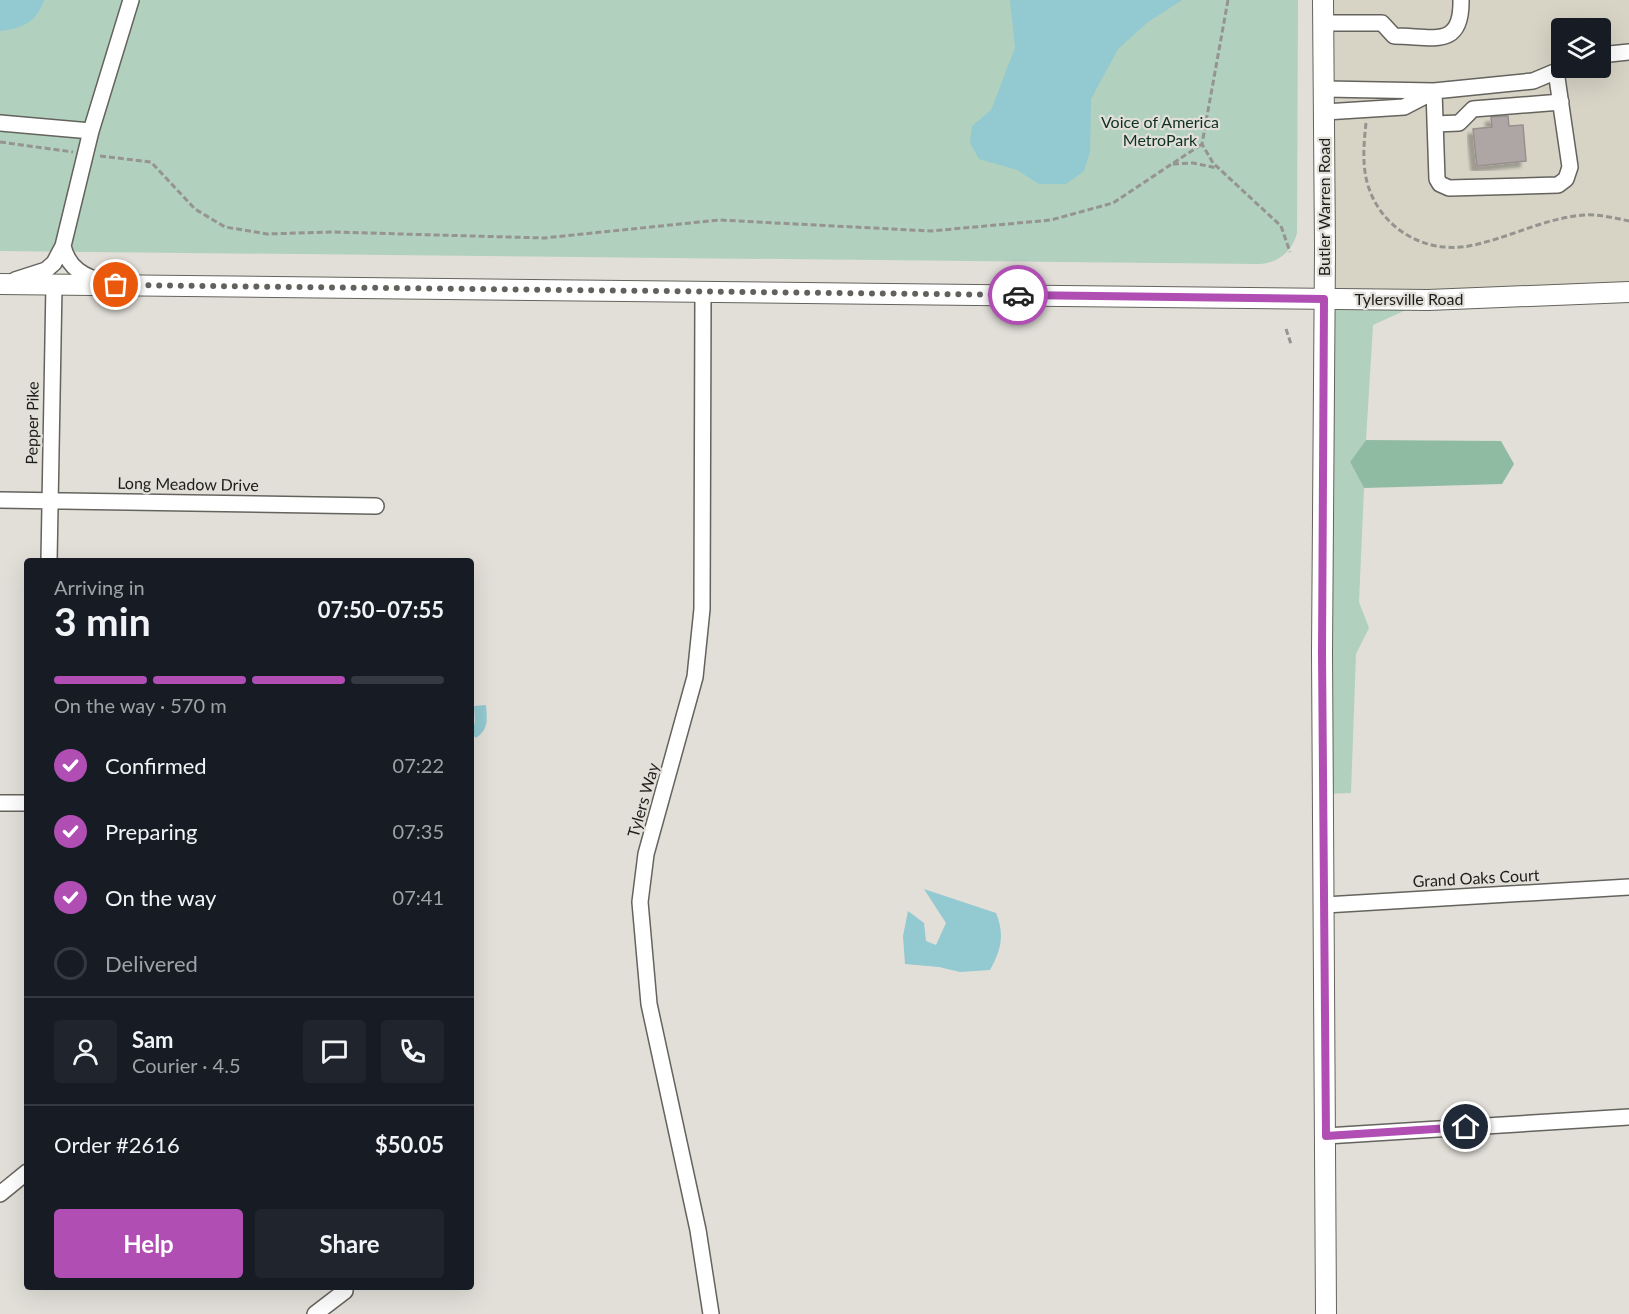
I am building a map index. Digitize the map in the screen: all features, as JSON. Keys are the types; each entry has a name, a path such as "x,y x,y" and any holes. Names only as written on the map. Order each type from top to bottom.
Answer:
{"main road":[{"name":"Butler Warren Road","path":"1323,0 1325,112 1322,652 1326,1314"},
{"name":"Tylersville Road","path":"0,284 1428,300 1629,292"}],"street":[{"path":"0,284 46,270 54,263 63,246 91,132 131,0"},
{"path":"1323,22 1382,23 1394,36 1448,36 1456,30 1461,21 1461,0"},
{"path":"1611,53 1629,52"},
{"path":"1325,89 1434,91 1533,81 1551,73"},
{"path":"1434,91 1437,178 1440,184 1449,188 1557,185 1566,179 1570,167 1561,102 1560,78"},
{"path":"1325,112 1404,107 1434,91"},
{"path":"1435,124 1459,123 1473,109 1561,102"},
{"path":"0,123 91,132"},
{"path":"63,246 71,266 81,273 116,285"},
{"name":"Pepper Pike","path":"49,558 54,285"},
{"name":"Tylers Way","path":"703,293 704,532 700,632 695,677 646,854 640,902 649,1004 698,1230 711,1314"},
{"name":"Long Meadow Drive","path":"0,500 376,506"},
{"path":"0,803 24,803"},
{"name":"Grand Oaks Court","path":"1325,905 1629,887"},
{"path":"1326,1136 1629,1117"},
{"path":"0,1194 24,1174"},
{"path":"315,1314 345,1290"}],"path":[{"path":"1228,0 1202,144 1219,169 1281,226 1290,252"},
{"path":"1366,109 1364,157 1367,181 1376,206 1393,227 1416,241 1445,248 1468,246 1584,215 1629,221"},
{"path":"151,162 195,209 225,227 267,234 331,232 544,238 719,220 931,231 1051,220 1113,203 1202,144"},
{"path":"1170,164 1193,163 1219,169"},
{"path":"1286,329 1290,344"}],"shaded area":[{"path":"1323,0 1629,0 1629,292 1324,299"}],"green space":[{"name":"Voice of America MetroPark","path":"0,0 1298,0 1297,233 1288,251 1278,259 1259,264 0,251"},
{"path":"1324,299 1428,300 1373,325 1366,440 1350,462 1364,488 1359,602 1369,628 1356,654 1351,793 1324,794"},
{"path":"1366,440 1501,441 1514,464 1502,484 1364,488 1350,462"}],"water":[{"path":"0,0 44,0 37,14 28,23 0,31"},
{"path":"1010,0 1182,0 1148,22 1118,49 1091,99 1090,152 1084,171 1066,184 1039,184 1017,170 979,159 970,143 972,126 991,110 1015,48"},
{"path":"486,705 487,720 485,728 476,738 474,736 474,706"},
{"path":"924,889 996,913 1001,935 997,956 990,970 960,972 939,967 905,964 903,936 908,911 924,923 926,941 936,945 946,923"}],"building":[{"path":"1508,116 1509,126 1523,125 1526,161 1477,166 1473,129 1492,127 1491,117"}],"way so far":[{"path":"116,285 1018,295"}],"route":[{"path":"1018,295 1324,299 1322,652 1326,1136 1466,1127"}]}
